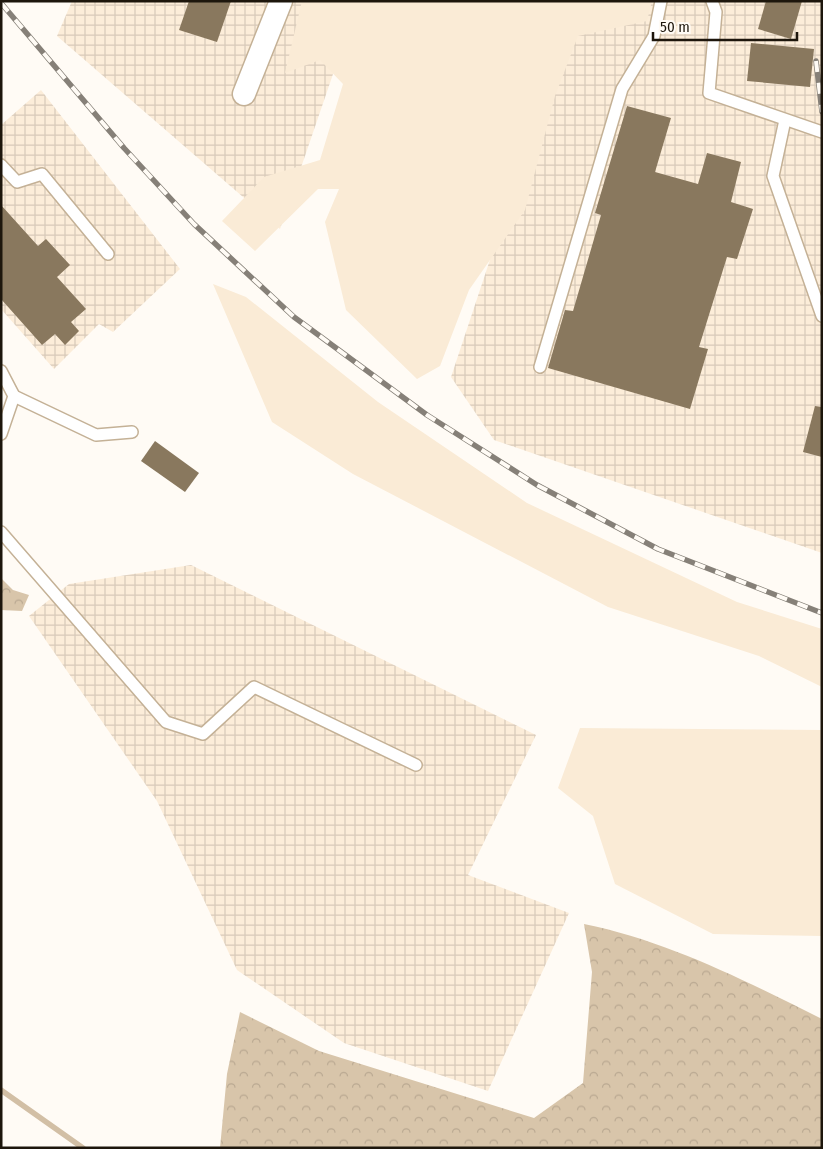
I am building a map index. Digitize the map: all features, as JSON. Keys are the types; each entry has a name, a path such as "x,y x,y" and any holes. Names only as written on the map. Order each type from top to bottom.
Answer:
{"street":[{"path":"244,94 281,1"}],"lane":[{"path":"540,367 622,89 654,36 660,1"},
{"path":"712,1 716,12 710,93 822,132"},
{"path":"785,120 773,176 822,316"},
{"path":"1,165 17,182 42,174 108,254"},
{"path":"1,372 14,396 96,435 132,432"},
{"path":"1,434 14,396"},
{"path":"1,532 166,722 203,734 254,687 416,765"}],"shaded area":[{"path":"72,1 358,1 280,229 57,36"},
{"path":"302,1 652,1 647,21 578,36 555,96 525,210 469,290 440,366 417,379 346,310 325,222 339,189 318,189 255,251 222,221 264,177 320,160 343,84 320,60 285,73"},
{"path":"576,1 822,1 822,553 494,440 451,377"},
{"path":"41,90 180,269 113,332 99,324 54,369 1,309 1,125"},
{"path":"213,284 246,297 378,402 527,503 737,602 822,629 822,687 759,656 608,607 353,474 272,422"},
{"path":"191,565 536,735 468,875 569,913 488,1091 344,1043 237,970 157,801 29,616 69,584"},
{"path":"580,728 822,730 822,936 713,934 615,884 593,816 558,788"}],"green space":[{"path":"1,578 13,590 29,595 22,611 1,610"},
{"path":"584,924 615,931 676,952 735,977 822,1019 822,1148 220,1148 227,1074 240,1012 319,1051 534,1118 583,1083 592,972"}],"building":[{"path":"189,1 231,1 217,42 179,30"},
{"path":"766,1 802,1 791,39 758,29"},
{"path":"751,43 814,49 810,87 747,81"},
{"path":"627,106 671,118 655,172 698,184 707,153 741,162 731,202 753,209 737,259 727,257 699,347 708,349 690,409 548,368 565,310 573,311 601,215 595,213"},
{"path":"1,205 38,246 46,239 70,265 57,277 86,309 71,322 79,331 65,345 55,334 42,345 1,299"},
{"path":"815,406 822,407 822,457 803,452"},
{"path":"155,441 199,473 185,492 141,461"}],"waterway":[{"path":"1,1090 83,1148"}],"railway":[{"path":"1,3 124,148 194,224 294,317 427,415 537,485 658,549 822,613"},
{"path":"816,61 822,112"}]}
